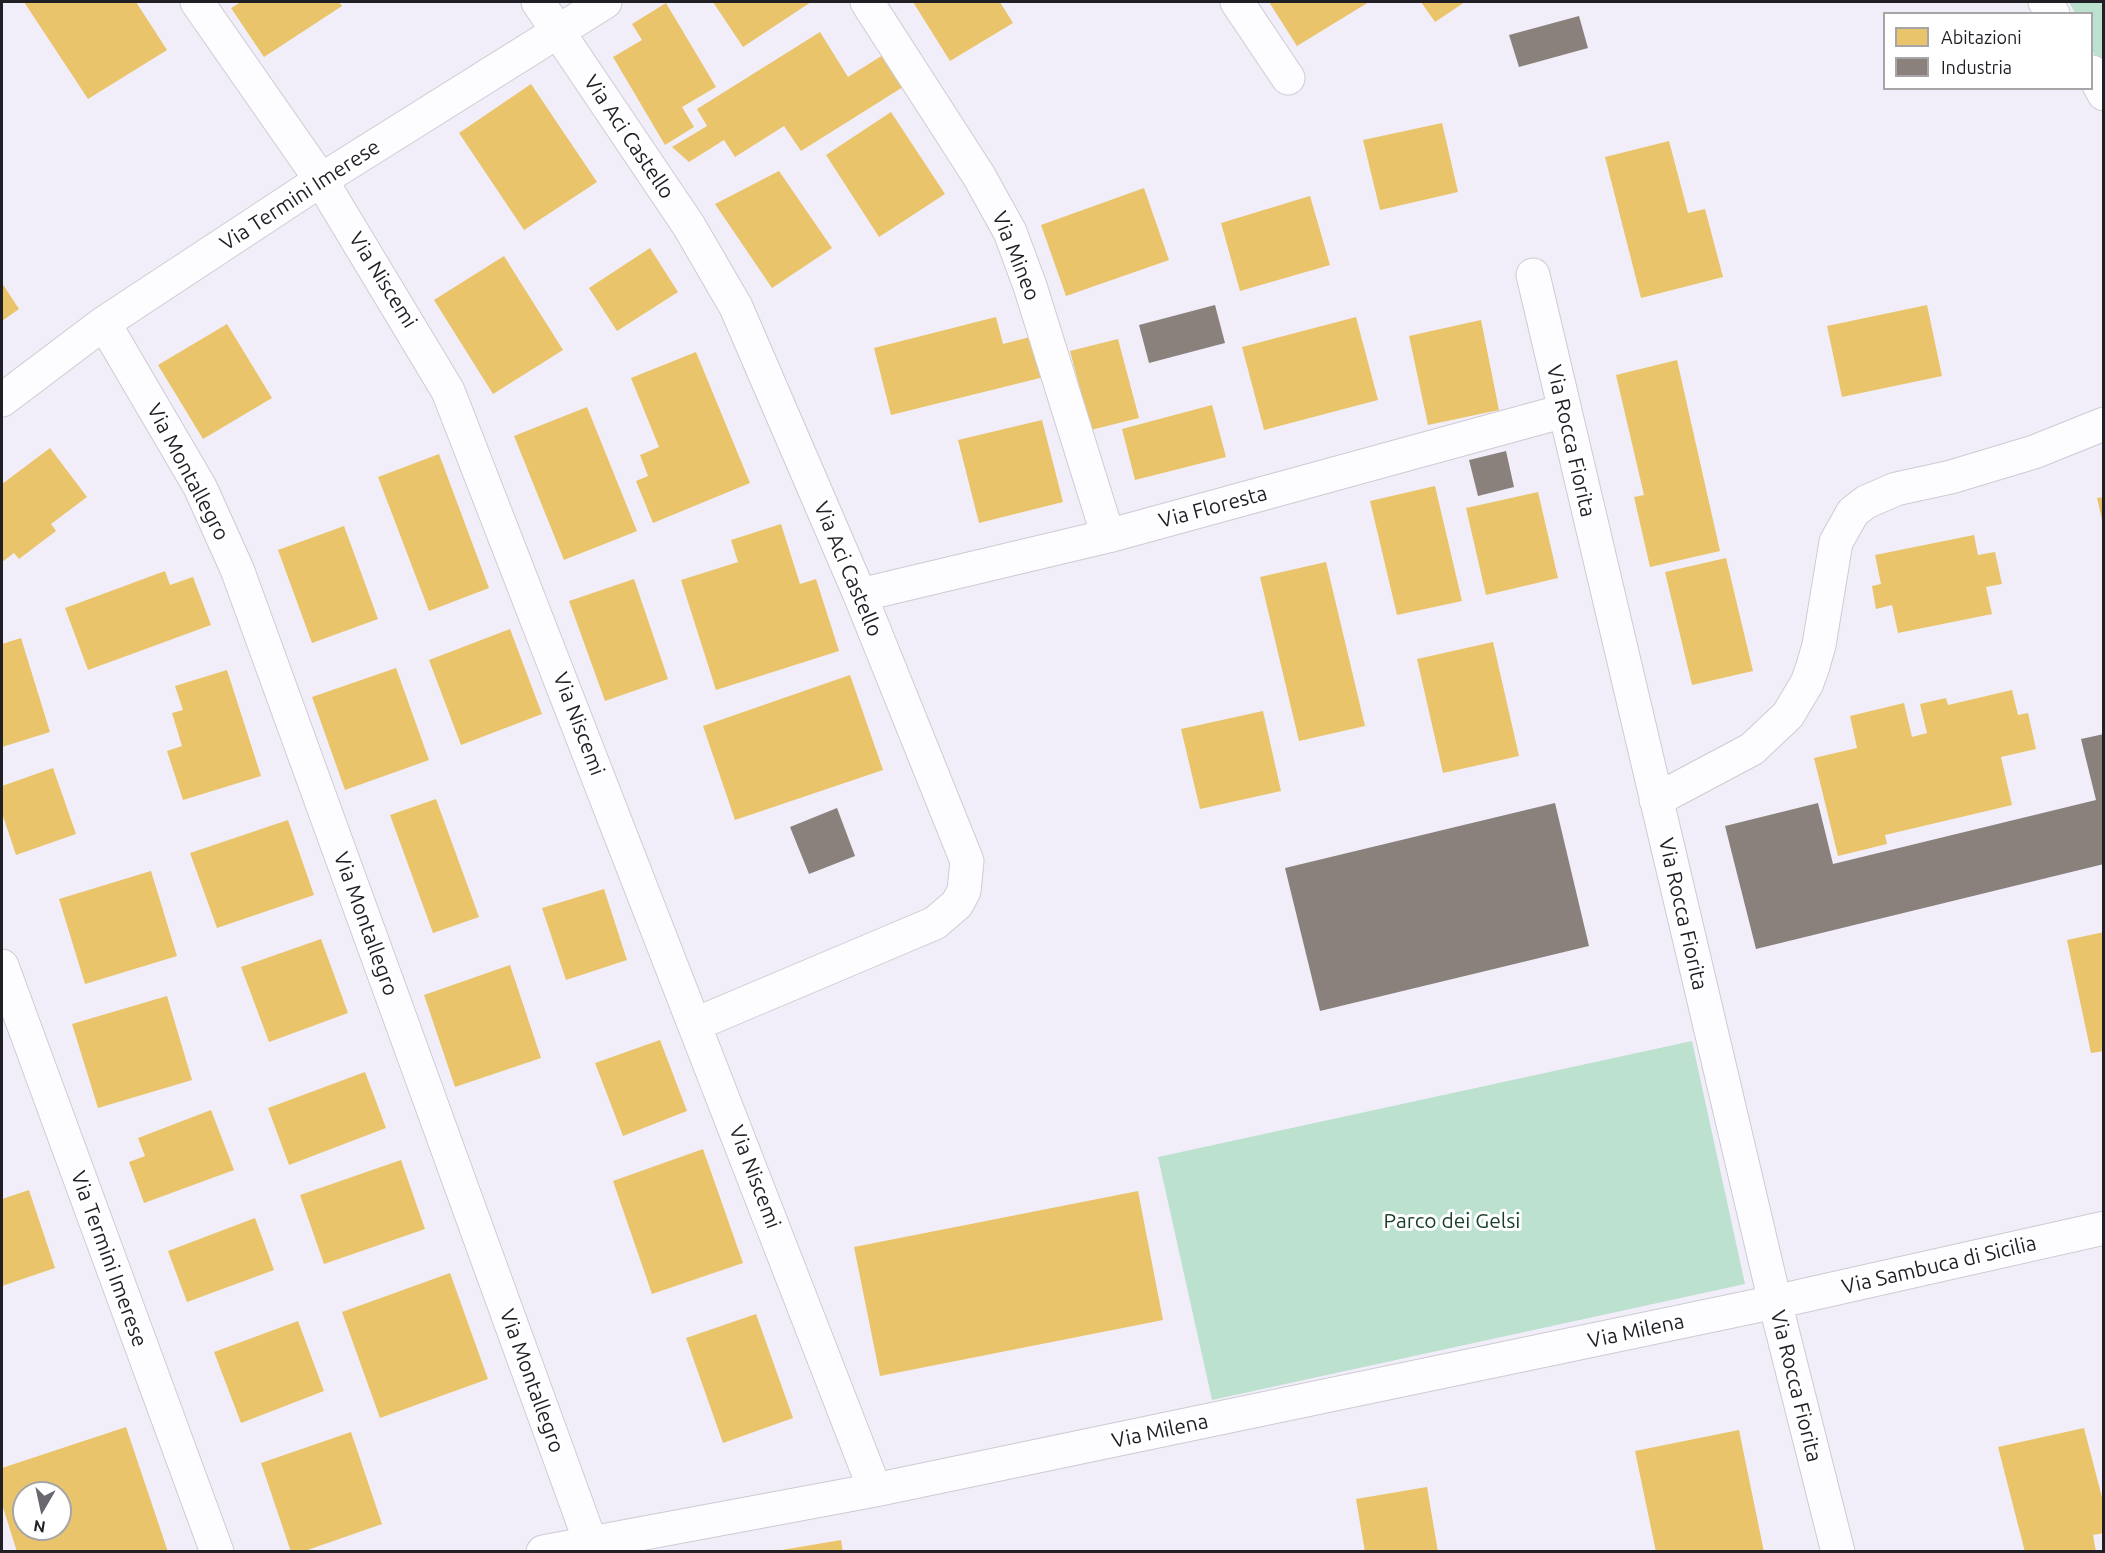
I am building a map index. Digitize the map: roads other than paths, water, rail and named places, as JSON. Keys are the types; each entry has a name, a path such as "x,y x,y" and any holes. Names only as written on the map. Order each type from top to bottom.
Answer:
{"street":[{"name":"Via Niscemi","path":"196,2 321,180 419,339 456,410 875,1490"},
{"name":"Via Aci Castello","path":"538,2 723,281 749,333 860,595 963,850 967,877 964,891 957,904 935,923 696,1024"},
{"name":"Via Termini Imerese","path":"2,400 104,323 321,180 559,33 605,2"},
{"name":"Via Mineo","path":"867,2 979,176 1010,232 1030,286 1108,536"},
{"path":"1237,2 1288,78"},
{"path":"2093,76 2103,94"},
{"name":"Via Rocca Fiorita","path":"1533,275 1775,1302 1838,1551"},
{"name":"Via Montallegro","path":"104,323 200,487 237,569 590,1541"},
{"name":"Via Floresta","path":"860,595 1108,536 1564,411"},
{"path":"1656,800 1752,749 1788,715 1807,683 1813,666 1819,645 1836,542 1853,512 1866,502 1896,489 1951,477 2034,452 2103,424"},
{"name":"Via Termini Imerese","path":"2,966 217,1551"},
{"name":"Via Sambuca di Sicilia","path":"1775,1302 2103,1228"},
{"name":"Via Milena","path":"543,1551 875,1490 1775,1302"}],"park label":[{"name":"Parco dei Gelsi","path":"1452,1221"}]}
